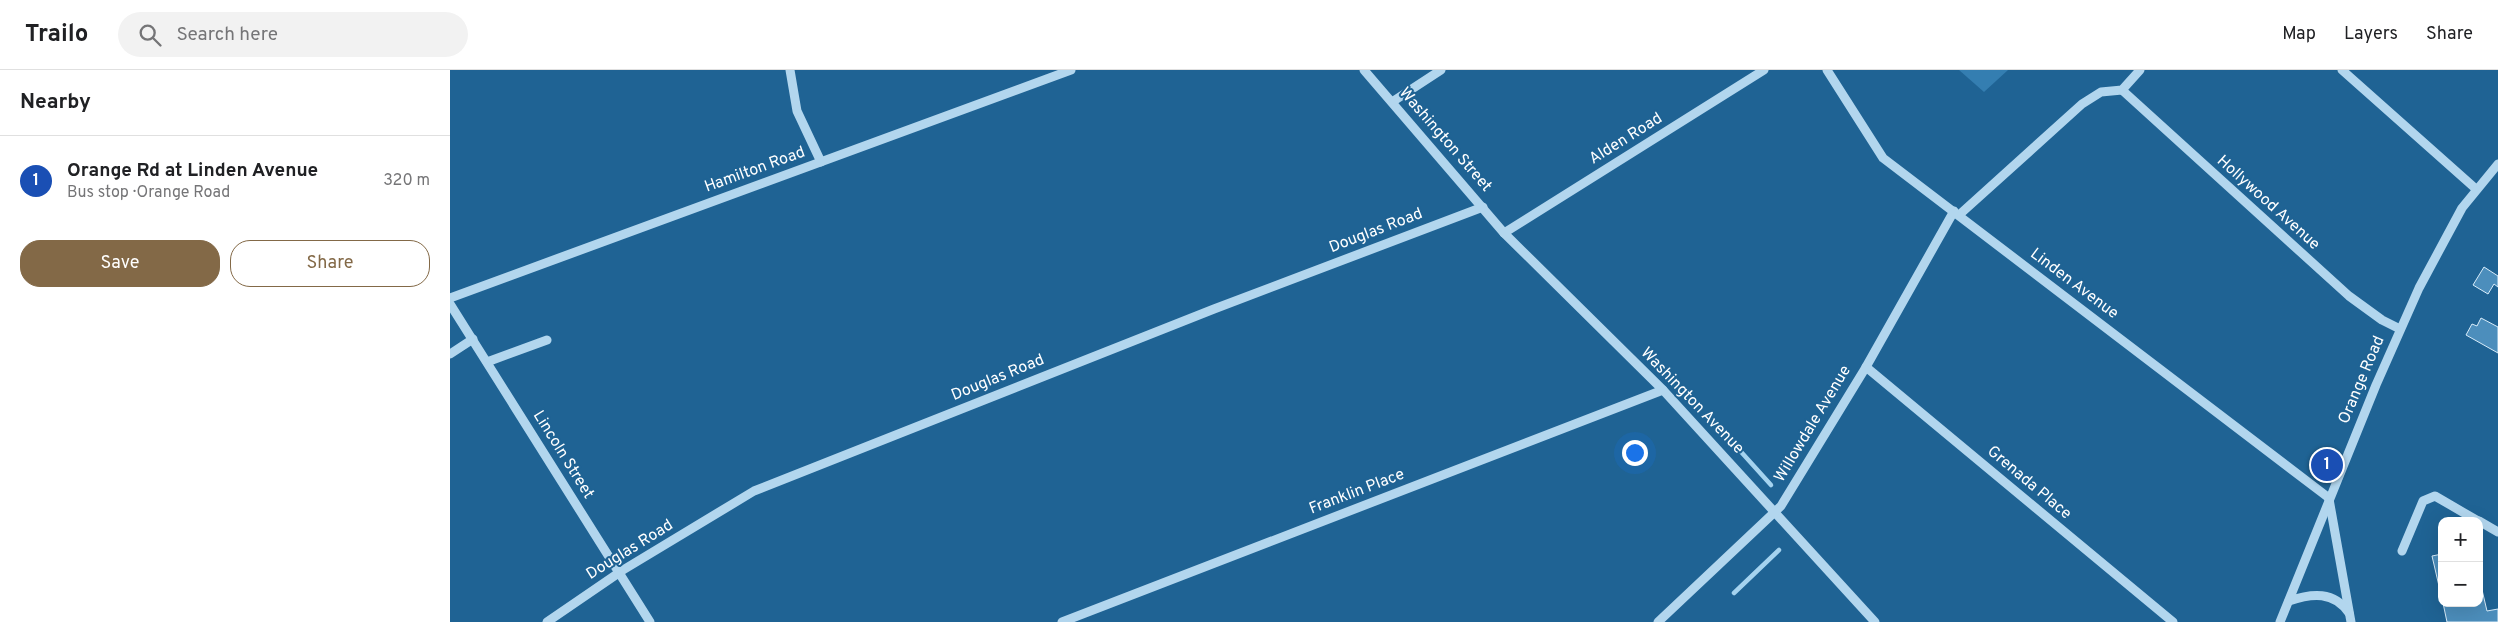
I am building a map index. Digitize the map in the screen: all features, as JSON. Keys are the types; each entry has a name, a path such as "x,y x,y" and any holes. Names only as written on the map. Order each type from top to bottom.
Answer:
{"street":[{"path":"790,70 797,111 821,162"},
{"name":"Hamilton Road","path":"450,298 1071,70"},
{"name":"Washington Street","path":"1364,70 1483,207"},
{"path":"1392,102 1441,70"},
{"name":"Alden Road","path":"1504,233 1764,70"},
{"name":"Linden Avenue","path":"1827,70 1883,158 2329,498"},
{"path":"2122,90 2140,70"},
{"path":"2342,70 2476,189"},
{"name":"Willowdale Avenue","path":"1658,622 1781,506 1866,367 1956,213 2082,104 2101,92 2122,90"},
{"name":"Hollywood Avenue","path":"2122,90 2349,296 2382,320 2400,328"},
{"name":"Orange Road","path":"2280,622 2400,328 2441,244 2476,189 2494,174 2498,164"},
{"name":"Washington Avenue","path":"1483,207 1504,233 1664,390 1875,622"},
{"name":"Douglas Road","path":"547,622 619,572 754,491 1223,306 1483,207"},
{"name":"Lincoln Street","path":"450,304 650,622"},
{"path":"450,354 473,339"},
{"path":"487,362 548,340"},
{"name":"Grenada Place","path":"1866,367 2173,622"},
{"name":"Franklin Place","path":"1062,622 1664,390"},
{"path":"2402,551 2423,501 2435,496 2472,517"},
{"path":"2329,498 2351,619"},
{"path":"2483,523 2498,532"},
{"path":"2289,601 2305,595 2318,594 2336,599 2351,619"}],"shaded area":[{"path":"1959,70 2008,70 1984,92"}],"building":[{"path":"2484,267 2498,276 2498,287 2494,284 2488,294 2473,285"},
{"path":"2481,318 2498,327 2498,353 2466,335 2472,324 2477,326"},
{"path":"2438,555 2438,582 2432,556"},
{"path":"2483,594 2487,611 2498,609 2498,622 2447,622 2444,607 2483,607"}],"waterway":[{"path":"1724,433 1771,485"},
{"path":"1734,593 1779,550"}],"place":[{"name":"Orange Rd at Linden Avenue","path":"2327,465"}]}
